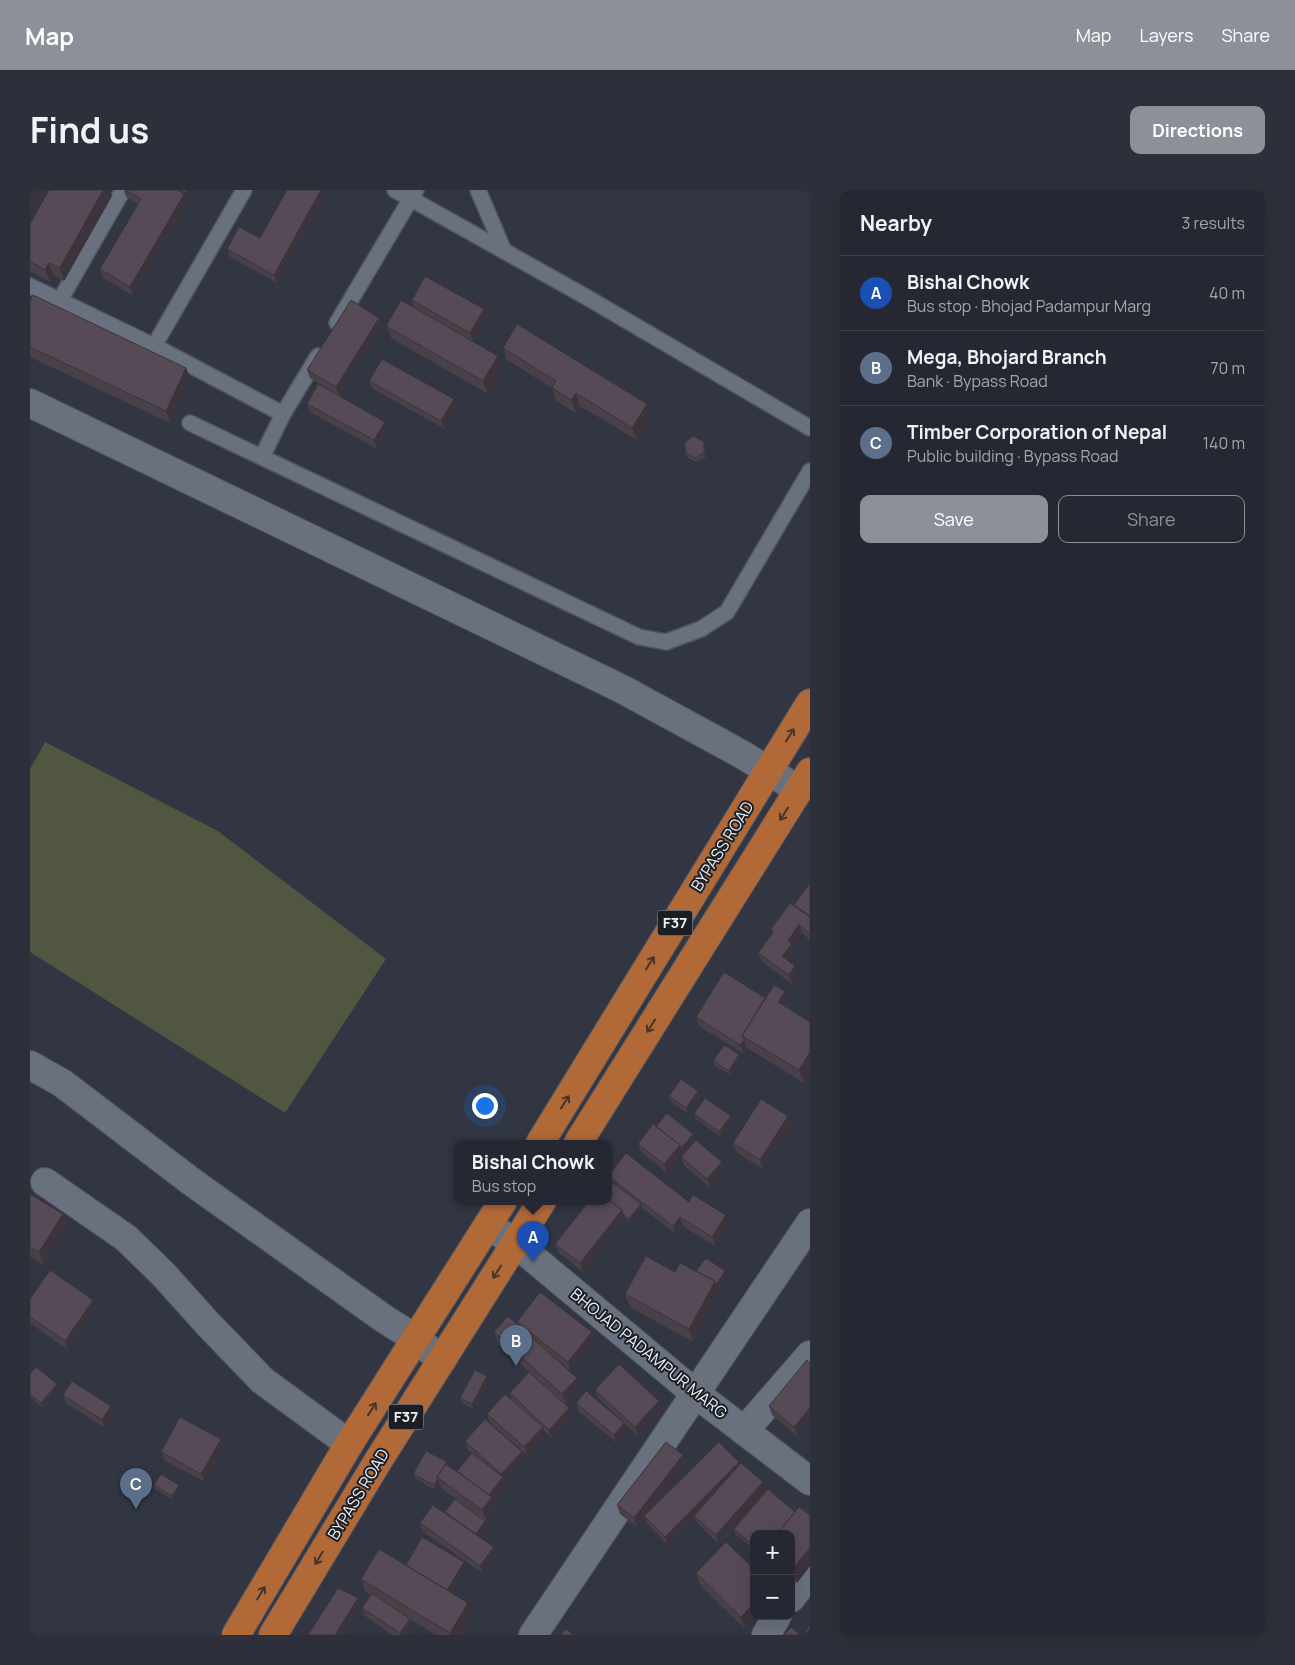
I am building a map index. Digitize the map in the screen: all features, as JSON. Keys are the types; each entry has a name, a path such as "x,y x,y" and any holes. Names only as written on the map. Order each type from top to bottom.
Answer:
{"highway":[{"name":"BYPASS ROAD","path":"542,1140 810,703"},
{"name":"F37","path":"580,1140 805,781"},
{"name":"BYPASS ROAD","path":"236,1635 349,1444 500,1205"},
{"name":"BYPASS ROAD","path":"273,1635 378,1461 539,1205"}],"street":[{"path":"30,403 622,689 768,770 805,781"},
{"path":"30,1065 62,1083 192,1182 383,1318 416,1339 442,1360"},
{"path":"45,1182 126,1238 163,1274 262,1380 349,1444"},
{"path":"533,1635 810,1222"},
{"name":"BHOJAD PADAMPUR MARG","path":"488,1225 515,1243 696,1394 810,1481"},
{"path":"744,1431 810,1355"},
{"path":"795,1593 810,1573"},
{"path":"766,1635 775,1620"}],"lane":[{"path":"60,300 121,190"},
{"path":"154,346 244,190"},
{"path":"395,190 413,194 504,251 810,428"},
{"path":"478,190 504,251"},
{"path":"262,457 283,414 413,194"},
{"path":"30,286 154,346 283,414"},
{"path":"190,423 639,637 666,642 701,629 727,612 810,471"}],"green space":[{"path":"45,742 218,831 386,959 285,1113 30,952 30,769"}],"building":[{"path":"49,190 103,190 60,268 49,263 45,270 30,261 30,224"},
{"path":"125,190 178,190 184,194 130,287 100,269 141,199"},
{"path":"287,190 321,190 274,275 227,249 239,227 260,238"},
{"path":"425,276 484,309 470,333 412,300"},
{"path":"33,295 186,368 166,411 30,347 30,301"},
{"path":"351,300 379,318 336,387 307,370"},
{"path":"401,300 498,356 483,381 386,326"},
{"path":"517,324 647,404 632,428 576,393 571,400 552,388 556,381 503,348"},
{"path":"382,359 454,399 441,421 369,381"},
{"path":"318,384 385,422 374,440 307,404"},
{"path":"694,436 704,442 704,453 695,458 685,452 685,442"},
{"path":"810,883 810,916 794,905"},
{"path":"790,903 810,917 810,934 799,924 788,941 792,944 782,956 795,966 789,975 758,953 774,931 771,929"},
{"path":"724,972 765,998 742,1036 744,1040 740,1045 696,1017"},
{"path":"774,985 785,991 778,1002 810,1022 810,1052 799,1070 742,1036"},
{"path":"724,1045 739,1054 729,1071 713,1061"},
{"path":"681,1079 698,1091 686,1108 669,1096"},
{"path":"705,1098 731,1116 719,1132 694,1114"},
{"path":"761,1099 788,1116 760,1160 733,1143"},
{"path":"667,1113 693,1134 681,1149 680,1145 656,1127"},
{"path":"653,1124 680,1145 664,1164 638,1144"},
{"path":"696,1140 722,1162 707,1179 681,1157"},
{"path":"626,1153 689,1202 693,1195 726,1215 712,1237 680,1217 673,1226 612,1179 612,1171"},
{"path":"612,1182 641,1204 629,1219 623,1214 622,1210 612,1202"},
{"path":"30,1194 63,1214 39,1252 30,1247"},
{"path":"612,1202 622,1210 580,1263 555,1244 586,1205 612,1205"},
{"path":"646,1256 675,1272 680,1263 715,1281 689,1329 625,1294"},
{"path":"706,1258 725,1271 716,1285 715,1281 696,1271"},
{"path":"50,1270 93,1300 65,1341 30,1317 30,1299"},
{"path":"540,1292 592,1332 568,1362 517,1322"},
{"path":"508,1316 577,1378 562,1394 494,1332"},
{"path":"807,1360 810,1363 810,1408 794,1427 769,1406"},
{"path":"619,1364 659,1401 635,1427 595,1390"},
{"path":"36,1367 57,1384 41,1403 30,1394 30,1374"},
{"path":"475,1370 487,1376 472,1404 460,1398"},
{"path":"529,1372 569,1408 549,1430 510,1393"},
{"path":"72,1381 111,1406 102,1420 63,1395"},
{"path":"586,1391 624,1423 614,1435 576,1403"},
{"path":"505,1394 543,1427 524,1447 487,1414"},
{"path":"180,1417 221,1439 201,1474 161,1452"},
{"path":"485,1419 522,1452 501,1474 465,1441"},
{"path":"666,1442 683,1455 634,1518 617,1505"},
{"path":"719,1442 739,1462 665,1537 644,1516"},
{"path":"426,1451 447,1462 434,1485 413,1474"},
{"path":"472,1453 503,1477 489,1495 457,1471"},
{"path":"741,1463 763,1482 716,1535 694,1516"},
{"path":"446,1464 492,1497 482,1510 437,1477"},
{"path":"161,1474 179,1485 172,1496 154,1485"},
{"path":"768,1489 795,1512 780,1530 750,1530 750,1543 734,1529"},
{"path":"455,1499 485,1521 476,1534 445,1512"},
{"path":"433,1505 494,1547 480,1566 420,1523"},
{"path":"799,1507 810,1515 810,1548 795,1566 795,1530 780,1530"},
{"path":"422,1537 464,1562 447,1590 406,1565"},
{"path":"726,1542 750,1565 750,1607 741,1617 696,1573"},
{"path":"379,1549 468,1603 450,1633 361,1579"},
{"path":"338,1588 358,1598 335,1635 308,1635"},
{"path":"372,1593 410,1619 400,1633 362,1608"},
{"path":"810,1625 810,1633 805,1632"},
{"path":"791,1627 800,1635 784,1635"},
{"path":"566,1629 574,1635 561,1635"}],"place":[{"name":"Bishal Chowk","path":"533,1262"},
{"name":"Mega, Bhojard Branch","path":"516,1366"},
{"name":"Timber Corporation of Nepal","path":"136,1509"}]}
